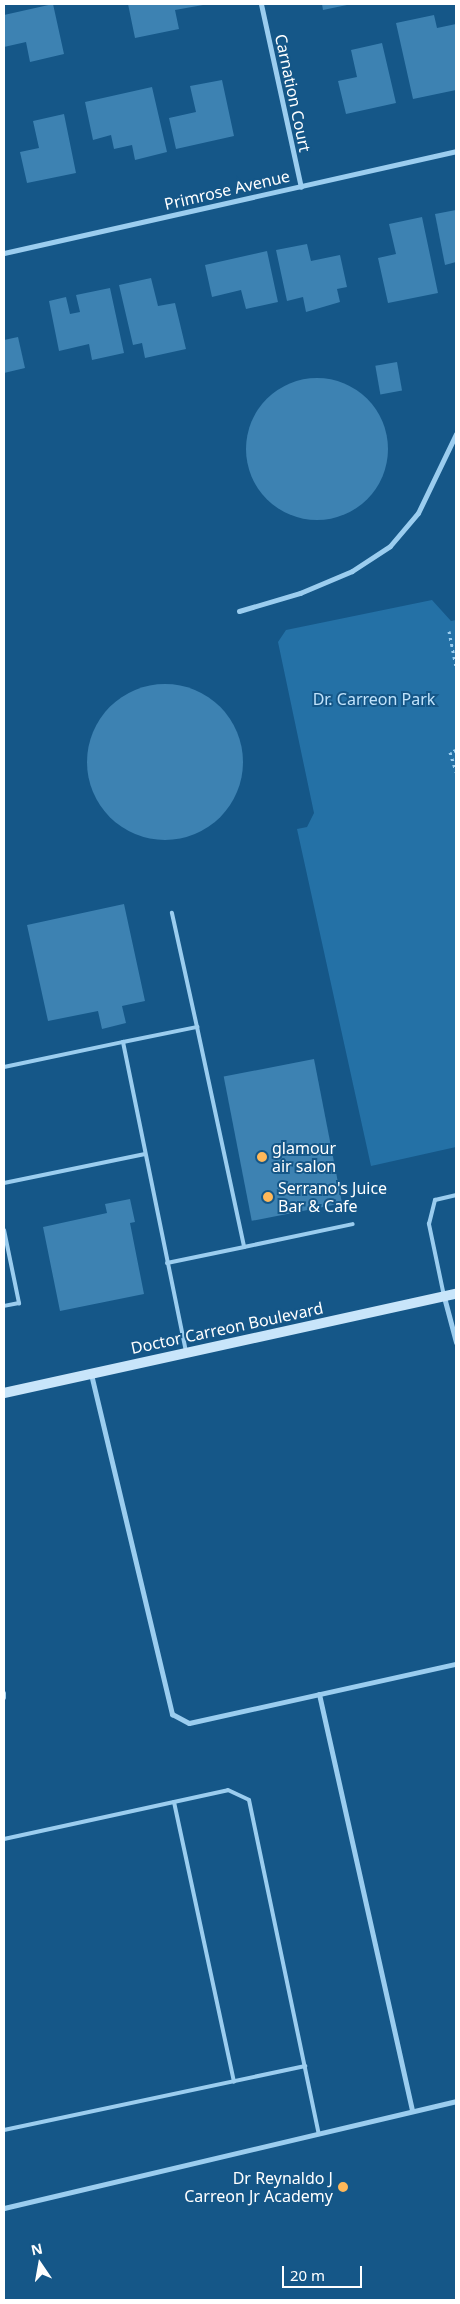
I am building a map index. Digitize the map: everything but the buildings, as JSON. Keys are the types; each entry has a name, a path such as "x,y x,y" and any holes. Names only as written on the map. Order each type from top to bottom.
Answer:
{"main road":[{"name":"Doctor Carreon Boulevard","path":"4,1393 456,1294"}],"street":[{"name":"Carnation Court","path":"261,4 301,187"},
{"name":"Primrose Avenue","path":"4,253 456,151"},
{"path":"239,611 300,593 352,570 390,546 418,513 456,434"},
{"path":"444,1297 456,1342"},
{"path":"91,1374 172,1714 189,1724 456,1664"},
{"path":"319,1694 412,2111"},
{"path":"4,2208 456,2101"}],"lane":[{"path":"172,913 244,1247"},
{"path":"4,1067 197,1026"},
{"path":"123,1042 186,1352"},
{"path":"4,1184 145,1154"},
{"path":"444,1297 429,1224 435,1200 456,1195"},
{"path":"167,1264 353,1224"},
{"path":"4,1230 19,1303 4,1306"},
{"path":"4,1693 4,1698"},
{"path":"4,1839 228,1790 250,1800 319,2134"},
{"path":"174,1802 234,2082"},
{"path":"4,2130 305,2066"}],"path":[{"path":"449,631 456,667"},
{"path":"456,750 450,752 456,772"}],"green space":[{"name":"Dr. Carreon Park","path":"432,600 451,621 456,620 456,1147 371,1166 297,829 307,827 314,813 278,642 286,630"}],"place":[{"name":"glamour air salon","path":"262,1157"},
{"name":"Serrano's Juice Bar & Cafe","path":"268,1197"},
{"name":"Dr Reynaldo J Carreon Jr Academy","path":"343,2187"}]}
